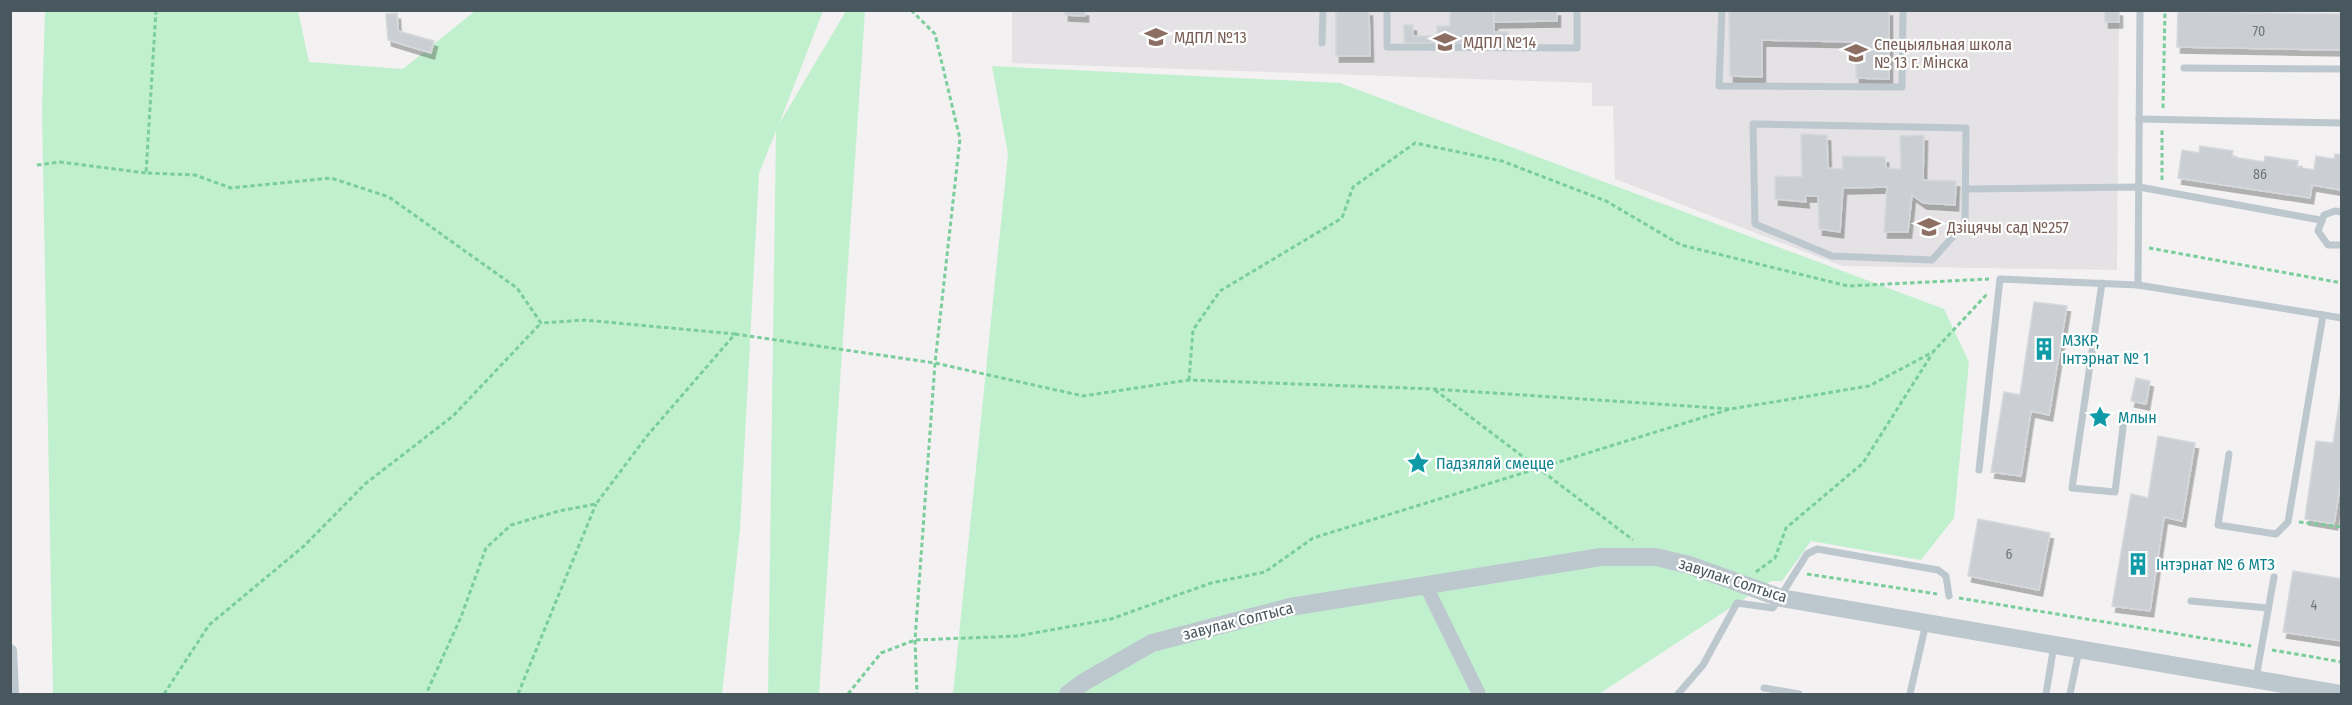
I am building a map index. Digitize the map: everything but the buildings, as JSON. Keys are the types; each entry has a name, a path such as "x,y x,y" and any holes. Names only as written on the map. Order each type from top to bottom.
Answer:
{"street":[{"name":"завулак Солтыса","path":"1068,694 1084,682 1152,643 1185,633 1290,607 1601,557 1656,557 1689,565 1781,598 2341,694"},
{"path":"1426,586 1479,694"},
{"path":"10,651 12,694"}],"lane":[{"path":"1322,43 1323,10"},
{"path":"1387,10 1387,47 1577,48 1577,10"},
{"path":"1722,10 1719,86 1902,87 1903,10"},
{"path":"2138,285 2140,10"},
{"path":"2184,68 2342,69"},
{"path":"2139,119 2342,123"},
{"path":"1753,124 1966,128 1966,189 1965,223 1932,260 1832,256 1755,224 1753,124"},
{"path":"1966,189 2139,187 2320,220"},
{"path":"2342,212 2330,212 2320,220 2318,231 2324,242 2334,246 2342,245"},
{"path":"1979,470 2000,279 2138,285 2342,318"},
{"path":"2102,283 2072,488 2115,492 2124,419"},
{"path":"2229,454 2218,525 2276,534 2288,522 2323,315"},
{"path":"1678,694 1703,665 1737,603 1773,608 1807,554 1817,549 1938,570 1946,576 1949,596"},
{"path":"2255,681 2274,577"},
{"path":"2191,601 2268,608"},
{"path":"1910,694 1926,623"},
{"path":"2046,694 2054,645"},
{"path":"2070,694 2079,650"},
{"path":"1764,688 1799,694"}],"path":[{"path":"146,173 156,10"},
{"path":"911,10 935,34 960,139 936,363 915,640 917,694"},
{"path":"2161,191 2165,10"},
{"path":"1189,380 1193,330 1220,291 1342,218 1353,187 1415,143 1502,161 1606,201 1681,245 1848,286 2000,279"},
{"path":"37,165 60,162 146,173 195,175 231,188 331,178 390,197 517,288 541,323"},
{"path":"2138,246 2342,283"},
{"path":"1741,584 1775,558 1786,528 1863,463 1933,352 2000,279"},
{"path":"164,694 209,626 304,546 365,484 453,416 541,323 584,320 735,334 936,363 1083,396 1189,380 1434,389 1731,409"},
{"path":"518,694 596,504 647,436 735,334"},
{"path":"848,694 881,653 915,640 1018,636 1111,619 1212,583 1265,572 1313,538 1731,409 1869,386 1933,352"},
{"path":"1434,389 1656,557"},
{"path":"426,694 461,617 486,548 511,525 559,511 596,504"},
{"path":"2288,522 2342,526"},
{"path":"1795,572 2342,662"}],"shaded area":[{"path":"1012,10 2119,11 2117,270 1842,266 1615,179 1613,106 1592,106 1592,83 1012,63"}],"green space":[{"path":"45,11 298,11 309,62 403,69 475,11 823,11 779,124 846,11 865,11 819,694 768,694 776,131 759,173 740,529 722,694 53,694 42,112"},
{"path":"992,66 1340,83 1944,309 1969,362 1954,518 1921,560 1811,541 1782,581 1771,581 1599,694 953,694 1008,154"}],"place":[{"name":"МДПЛ №13","path":"1156,37"},
{"name":"МДПЛ №14","path":"1445,42"},
{"name":"Спецыяльная школа № 13 г. Мінска","path":"1856,53"},
{"name":"Дзіцячы сад №257","path":"1929,227"},
{"name":"МЗКР, Інтэрнат № 1","path":"2044,349"},
{"name":"Млын","path":"2100,417"},
{"name":"Падзяляй смецце","path":"1418,463"},
{"name":"Інтэрнат № 6 МТЗ","path":"2138,564"}]}
